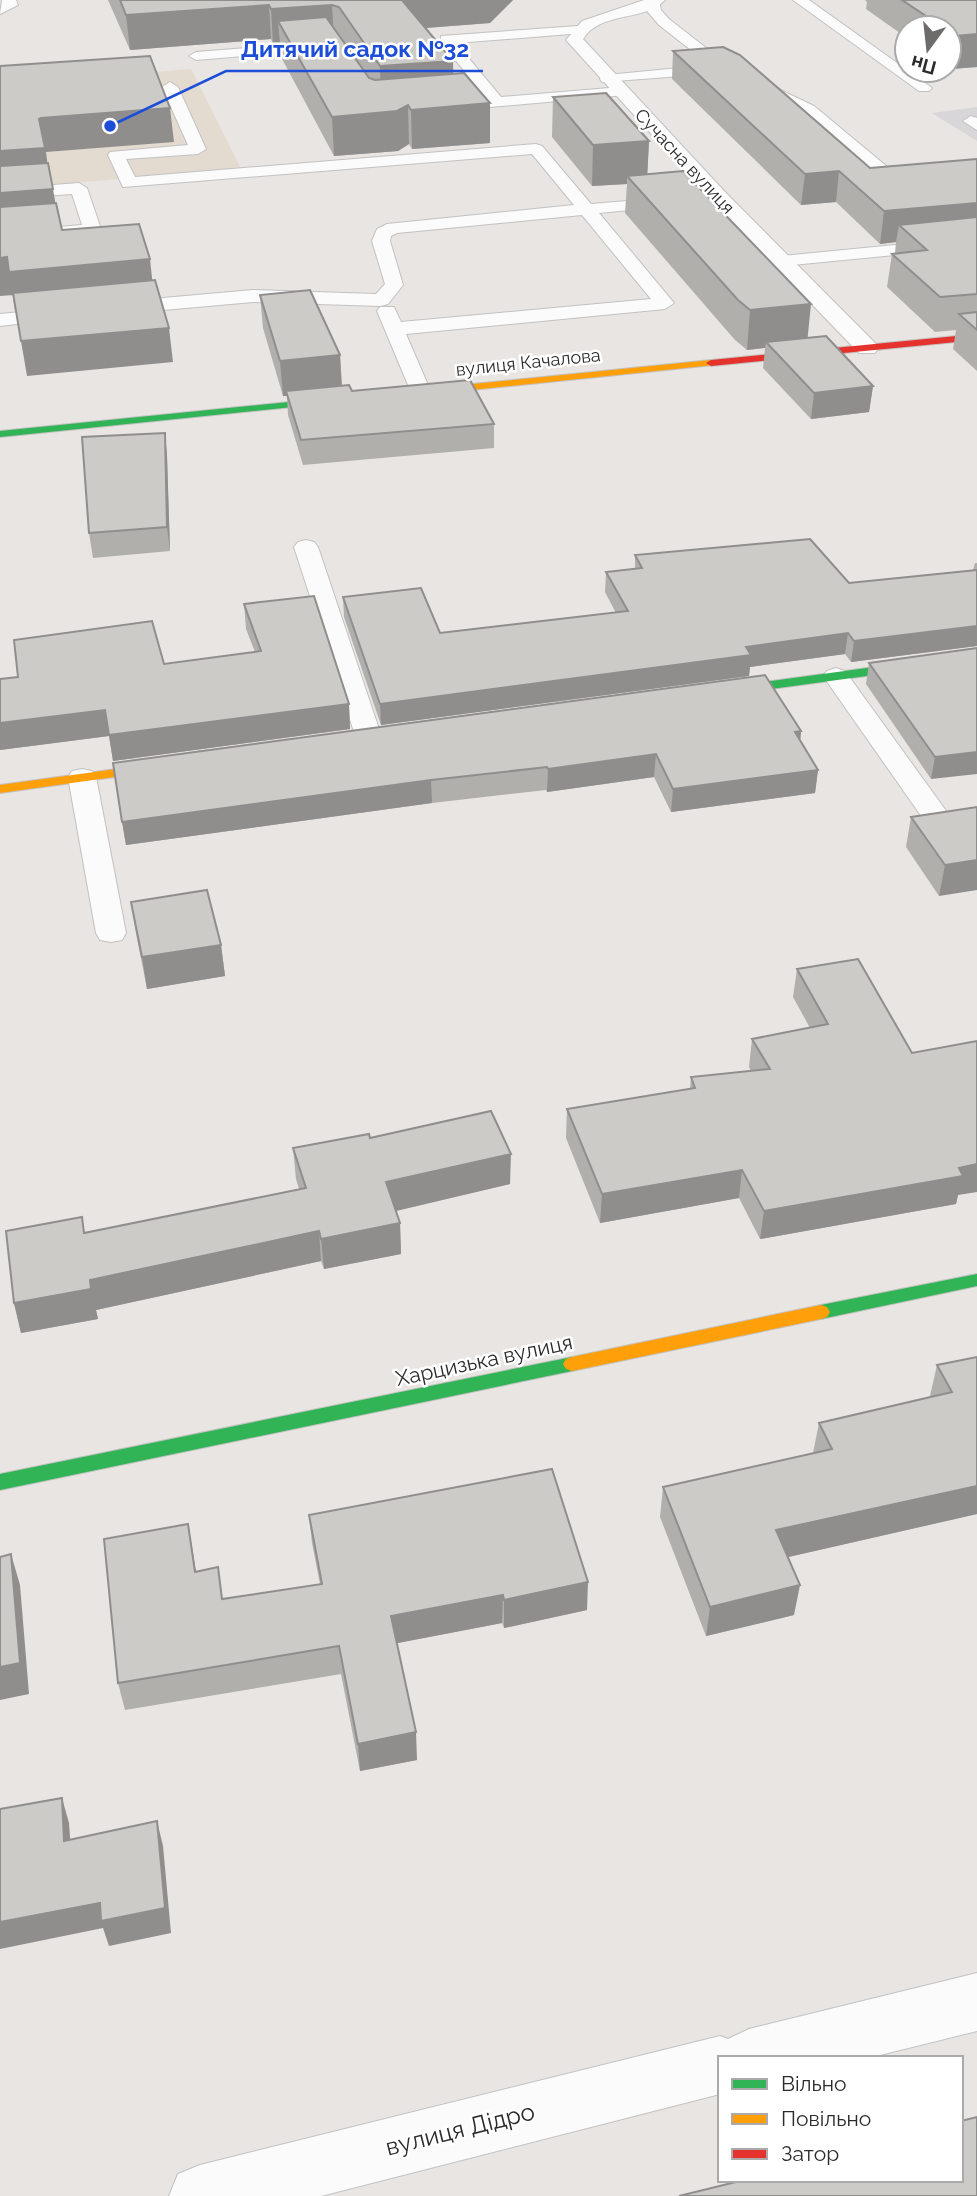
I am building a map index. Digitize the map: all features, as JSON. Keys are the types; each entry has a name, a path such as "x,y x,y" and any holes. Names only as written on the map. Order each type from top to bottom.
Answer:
{"street":[{"path":"578,30 656,1"},
{"name":"Сучасна вулиця","path":"578,30 573,40 614,86 867,348"},
{"name":"вулиця Качалова","path":"414,393 977,337"},
{"path":"0,434 353,399"},
{"path":"706,694 977,657"},
{"path":"0,789 178,764"},
{"name":"Харцизька вулиця","path":"0,1482 977,1280"},
{"path":"757,2056 977,2002"},
{"name":"вулиця Дідро","path":"200,2196 718,2066"}],"lane":[{"path":"800,0 923,88"},
{"path":"656,1 654,11 664,22 723,68 809,109 891,179 905,184 931,185 977,181"},
{"path":"497,102 446,39 578,30"},
{"path":"196,55 333,46 340,57"},
{"path":"430,107 497,102 723,68"},
{"path":"170,87 198,149 116,155 129,183 536,149 665,303 394,329"},
{"path":"0,194 79,188 92,229 0,237"},
{"path":"381,300 394,285 381,241 383,233 393,228 718,196"},
{"path":"782,261 977,242"},
{"path":"0,320 253,296 381,300"},
{"path":"381,300 394,329 414,393"},
{"path":"306,547 369,738"},
{"path":"836,676 934,814"},
{"path":"82,778 111,933"}],"shaded area":[{"path":"191,69 241,169 0,189 0,84"},
{"path":"977,107 977,141 932,113"}],"building":[{"path":"120,0 402,0 453,61 380,66 339,7 332,5 271,9 269,5 126,15"},
{"path":"902,0 977,0 977,34 963,35 963,14 923,14"},
{"path":"326,17 369,78 375,80 464,73 490,103 411,110 408,105 397,111 332,117 278,21"},
{"path":"723,47 740,55 870,168 977,159 977,203 884,211 839,171 805,174 673,51"},
{"path":"150,56 170,108 41,118 39,119 45,148 0,151 0,66"},
{"path":"606,93 649,141 593,145 553,97"},
{"path":"48,163 53,189 0,193 0,166"},
{"path":"683,171 811,304 750,310 627,176"},
{"path":"56,203 62,230 139,224 150,259 9,272 7,257 0,258 0,207"},
{"path":"977,217 977,294 940,297 892,254 927,250 899,225"},
{"path":"155,280 169,328 21,341 13,293"},
{"path":"310,290 340,355 280,361 260,295"},
{"path":"977,312 977,330 959,314"},
{"path":"826,336 873,386 814,393 766,342"},
{"path":"470,380 494,424 301,440 286,391 349,385 352,391"},
{"path":"165,433 167,527 89,533 82,437"},
{"path":"810,539 849,583 977,570 977,626 854,641 848,633 746,647 751,655 380,704 343,597 421,588 440,633 628,611 606,572 642,568 635,555"},
{"path":"314,596 349,704 109,735 105,710 0,723 0,679 18,677 14,640 152,621 164,664 261,651 244,604"},
{"path":"977,648 977,752 935,757 869,663"},
{"path":"765,675 801,731 795,732 818,770 673,789 656,754 548,769 431,780 122,822 113,763"},
{"path":"977,807 977,860 945,865 911,817"},
{"path":"207,890 221,945 142,957 131,902"},
{"path":"858,959 912,1053 977,1041 977,1164 959,1168 963,1176 764,1211 742,1170 602,1194 567,1109 695,1088 691,1077 770,1069 752,1039 828,1024 797,969"},
{"path":"491,1111 511,1154 386,1182 400,1223 321,1239 319,1231 90,1280 91,1289 14,1303 6,1231 82,1217 84,1233 306,1188 293,1148 369,1134 370,1138"},
{"path":"977,1357 977,1486 776,1530 800,1585 710,1607 663,1487 832,1449 819,1423 952,1392 937,1365"},
{"path":"552,1469 588,1582 504,1600 503,1595 391,1616 416,1732 358,1744 339,1646 118,1683 104,1539 188,1524 195,1572 218,1567 222,1599 322,1584 309,1515"},
{"path":"11,1554 20,1663 0,1667 0,1557"},
{"path":"62,1798 64,1841 157,1821 165,1908 101,1921 100,1903 0,1922 0,1809"},
{"path":"977,2117 977,2196 679,2196 736,2182 963,2182 963,2120"}],"traffic: fast":[{"path":"0,434 339,400"},
{"path":"719,692 977,657"},
{"path":"821,1312 977,1280"},
{"path":"0,1482 572,1364"}],"traffic: slow":[{"path":"423,392 711,363"},
{"path":"0,789 167,766"},
{"path":"572,1364 821,1312"}],"traffic: jam":[{"path":"711,363 977,337"}],"place":[{"name":"Дитячий садок №32","path":"110,126"}]}
